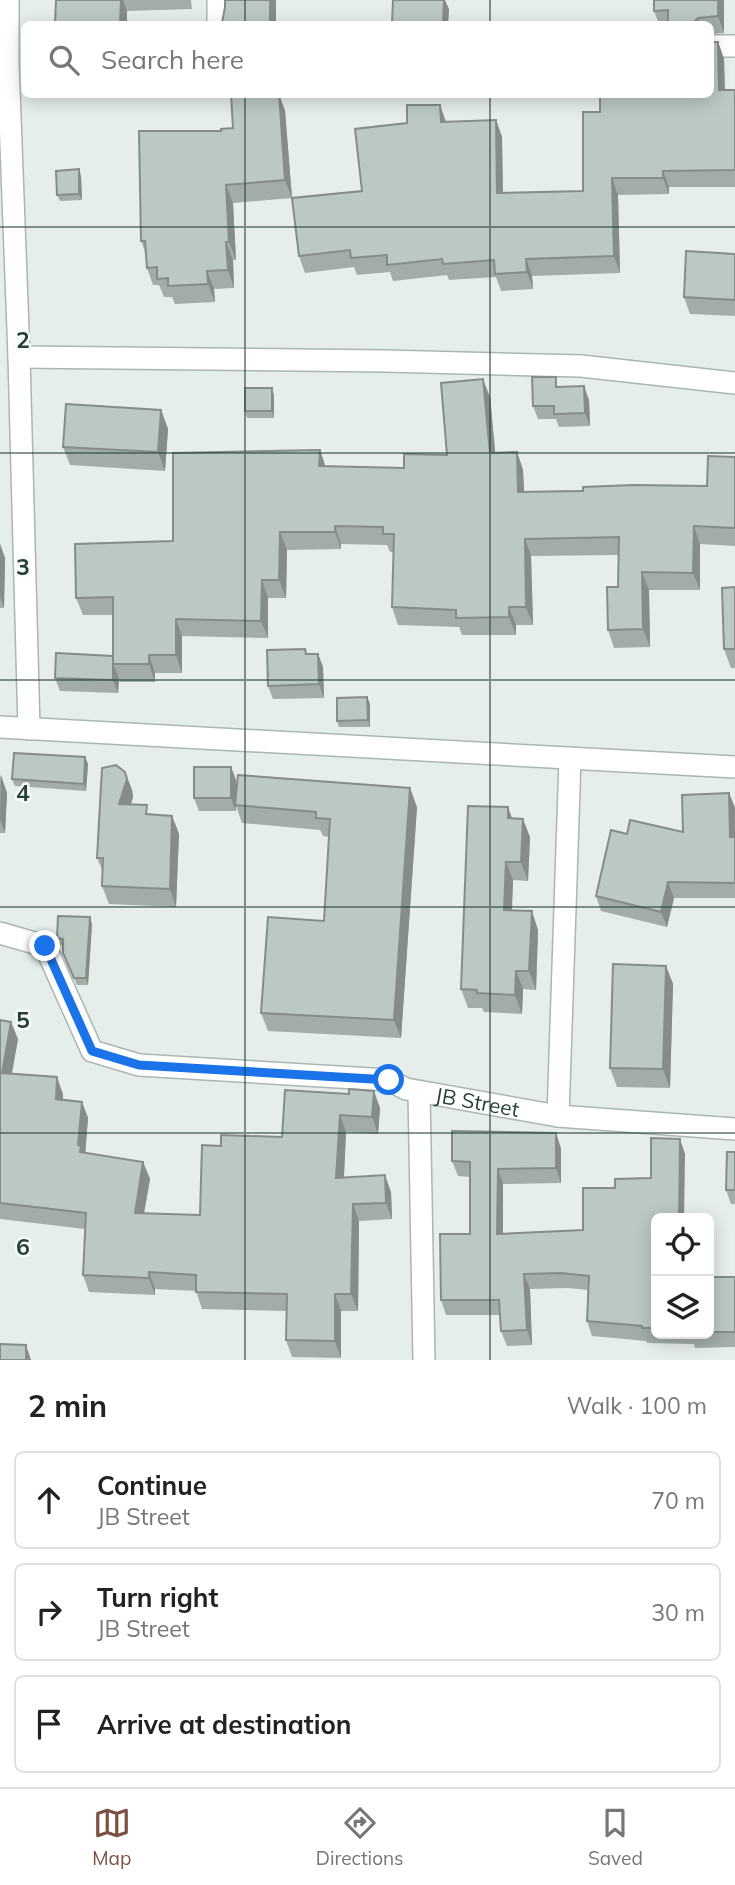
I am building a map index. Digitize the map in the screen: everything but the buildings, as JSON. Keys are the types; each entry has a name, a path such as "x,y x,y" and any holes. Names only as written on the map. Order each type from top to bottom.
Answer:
{"street":[{"path":"8,0 16,64 19,357 29,729"},
{"path":"218,0 218,21"},
{"path":"714,46 735,46"},
{"path":"19,357 581,366 735,383"},
{"path":"0,727 735,768"},
{"path":"558,1116 570,758"},
{"name":"JB Street","path":"0,933 45,946 92,1051 139,1065 389,1080 406,1089 558,1116 735,1129"},
{"path":"419,1091 424,1360"}],"route":[{"path":"45,946 92,1051 139,1065 389,1080"}]}
